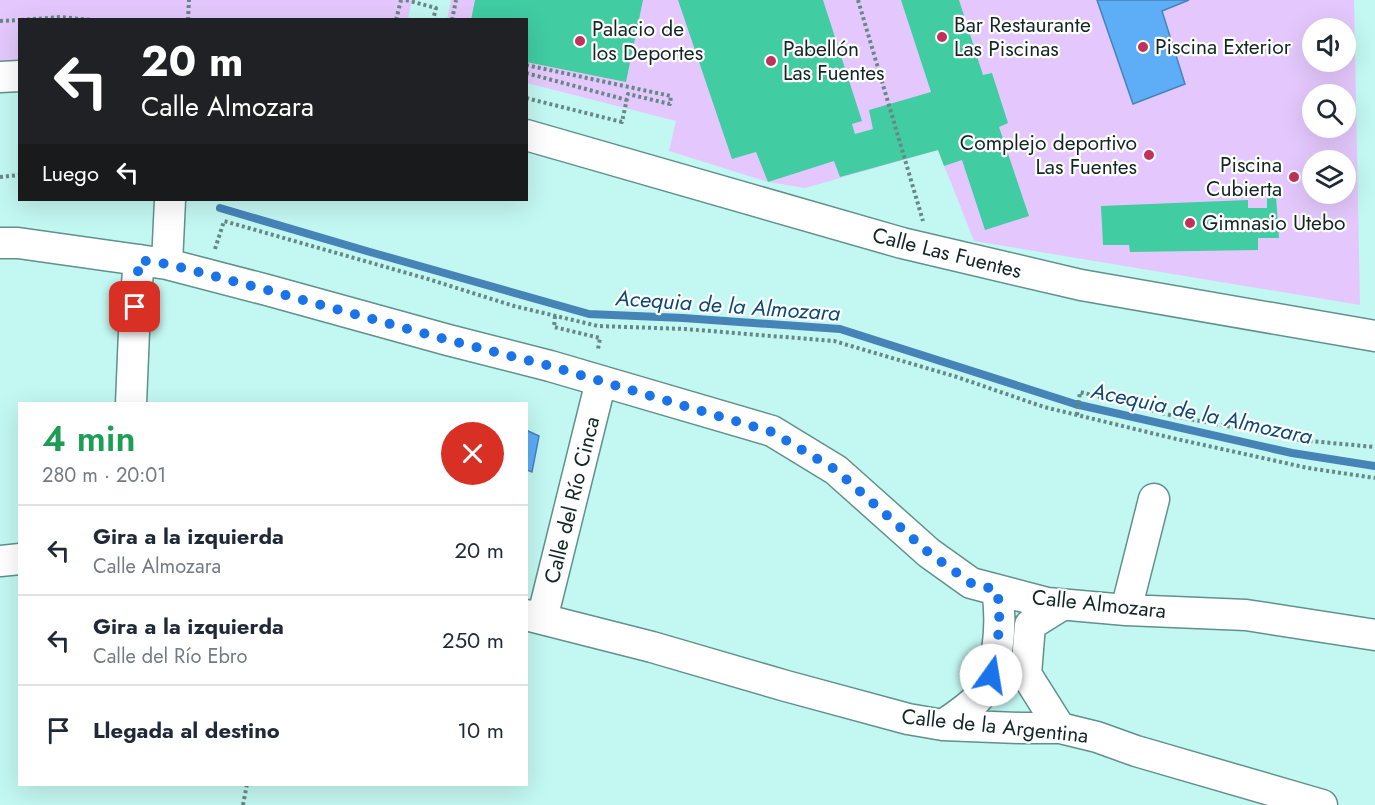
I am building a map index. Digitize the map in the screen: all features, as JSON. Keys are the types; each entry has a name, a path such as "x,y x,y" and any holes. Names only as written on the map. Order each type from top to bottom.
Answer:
{"street":[{"path":"0,77 18,76"},
{"name":"Calle Las Fuentes","path":"528,136 902,243 1080,285 1375,336"},
{"path":"131,402 135,307 153,262 170,201"},
{"name":"Calle Almozara","path":"0,243 18,243 153,262 267,290 550,366 772,432 836,470 929,553 971,583 1062,605 1246,615 1375,635"},
{"name":"Calle del Río Cinca","path":"534,617 601,381"},
{"path":"1126,610 1154,499"},
{"path":"0,561 18,559"},
{"path":"943,724 979,698 991,675 999,632 1000,605 997,590"},
{"path":"1060,728 1026,674 1030,625 1062,605"},
{"name":"Calle de la Argentina","path":"534,617 652,647 908,719 943,724 1020,729 1060,728 1097,736 1136,751 1322,805"}],"path":[{"path":"188,18 189,0"},
{"path":"396,18 401,0"},
{"path":"406,0 436,8 434,18"},
{"path":"452,18 456,0"},
{"path":"858,0 932,250"},
{"path":"47,18 71,18"},
{"path":"0,21 18,20"},
{"path":"528,65 671,96 670,104 628,94 622,122 528,98"},
{"path":"528,74 627,100"},
{"path":"0,177 18,175"},
{"path":"215,251 224,220 514,306 598,326 685,329 834,342 957,377 1044,407 1308,468 1375,478"},
{"path":"555,316 554,327 600,338 598,349"},
{"path":"1077,415 1080,392 1174,416 1299,440 1375,447"},
{"path":"243,805 247,786"}],"shaded area":[{"path":"0,0 412,0 408,18 18,18 18,83 0,84"},
{"name":"Complejo deportivo Las Fuentes","path":"451,0 1354,0 1354,18 1302,18 1302,72 1355,72 1356,84 1302,84 1302,138 1356,138 1356,102 1360,305 974,241 938,150 805,188 768,182 669,151 676,121 528,83 528,18 447,18"}],"water":[{"name":"Piscina Exterior","path":"1097,0 1189,0 1162,11 1185,84 1133,104"},
{"path":"528,431 539,436 532,472 528,470"}],"building":[{"name":"Palacio de los Deportes","path":"475,0 643,0 626,82 528,62 528,18 471,18"},
{"path":"678,0 823,0 862,121 852,124 855,134 873,129 869,110 931,92 901,0 959,0 983,75 992,73 1008,123 999,127 1029,216 985,230 962,160 944,166 938,150 840,177 834,161 768,182 756,152 732,159"},
{"name":"Gimnasio Utebo","path":"1276,197 1279,238 1258,238 1258,250 1130,252 1129,245 1103,245 1101,206 1248,200 1248,208 1267,208 1267,198"}],"waterway":[{"name":"Acequia de la Almozara","path":"220,208 589,314 840,329 1075,404 1292,453 1375,466"}],"place":[{"name":"Bar Restaurante Las Piscinas","path":"942,37"},
{"name":"Palacio de los Deportes","path":"580,41"},
{"name":"Piscina Exterior","path":"1143,47"},
{"name":"Pabellón Las Fuentes","path":"771,61"},
{"name":"Complejo deportivo Las Fuentes","path":"1149,155"},
{"name":"Piscina Cubierta","path":"1294,177"},
{"name":"Gimnasio Utebo","path":"1190,223"}],"route":[{"path":"135,307 139,260 167,264 550,366 772,432 836,470 929,553 971,583 997,590 1000,605 999,632 991,675"}]}
